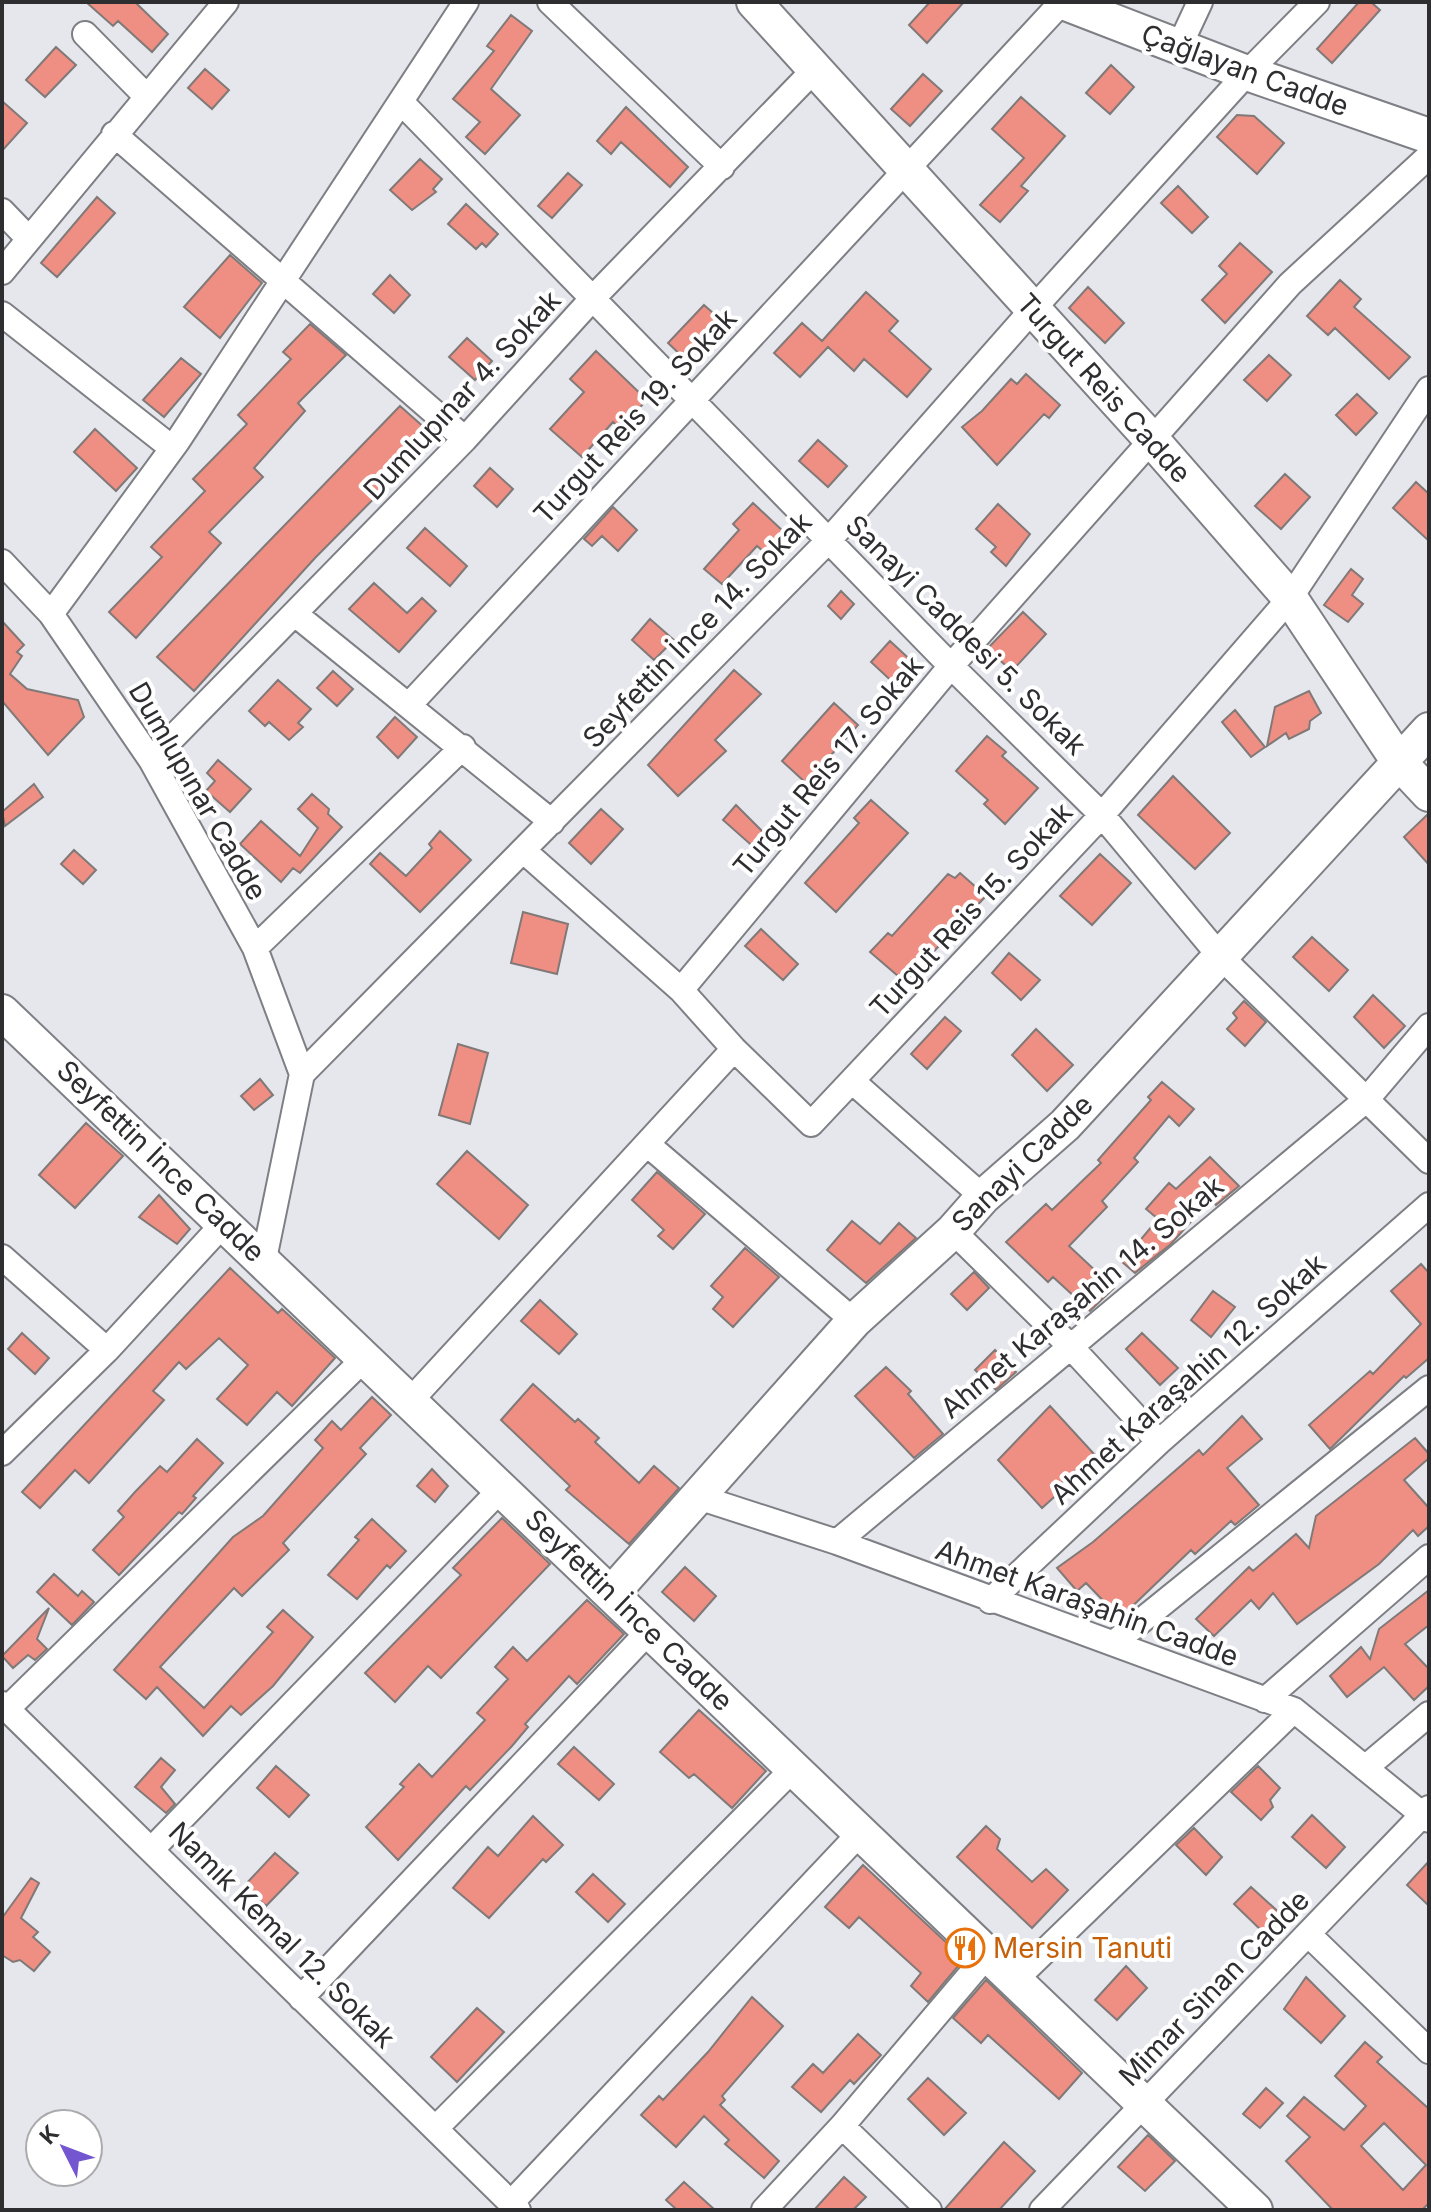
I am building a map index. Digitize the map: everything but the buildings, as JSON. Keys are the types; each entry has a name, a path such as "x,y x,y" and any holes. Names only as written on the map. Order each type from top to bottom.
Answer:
{"street":[{"path":"2,272 226,2"},
{"path":"51,614 172,448 281,278 402,103 466,2"},
{"path":"550,2 722,167"},
{"name":"Turgut Reis Cadde","path":"754,2 1152,440 1290,598 1399,762 1429,794"},
{"name":"Çağlayan Cadde","path":"1062,2 1247,73 1429,136"},
{"name":"Turgut Reis 19. Sokak","path":"410,704 690,399 908,171 1062,2"},
{"path":"1179,47 1200,2"},
{"name":"Seyfettin İnce 14. Sokak","path":"302,1074 525,852 830,539 1247,73 1317,2"},
{"path":"85,34 146,96"},
{"name":"Dumlupınar 4. Sokak","path":"151,760 465,439 592,299 815,69"},
{"name":"Sanayi Caddesi 5. Sokak","path":"402,103 951,666 1102,815 1219,955 1429,1161"},
{"path":"114,134 465,439"},
{"name":"Turgut Reis 17. Sokak","path":"681,990 951,666 1290,284 1429,156"},
{"path":"2,211 29,239"},
{"path":"2,314 172,448"},
{"name":"Turgut Reis 15. Sokak","path":"734,1049 811,1124 1102,815 1290,598 1429,389"},
{"name":"Dumlupınar Cadde","path":"2,562 51,614 151,760 255,948 302,1074"},
{"path":"295,614 552,822"},
{"name":"Sanayi Cadde","path":"612,1593 695,1496 854,1321 953,1231 983,1197 1065,1125 1429,730"},
{"path":"255,948 463,747"},
{"path":"411,1400 734,1049 681,990 525,852"},
{"name":"Seyfettin İnce Cadde","path":"2,1012 264,1259 1255,2210"},
{"name":"Ahmet Karaşahin 14. Sokak","path":"837,1542 1367,1099 1429,1026"},
{"path":"264,1259 302,1074"},
{"path":"852,1081 983,1197"},
{"path":"647,1144 854,1321"},
{"name":"Ahmet Karaşahin 12. Sokak","path":"990,1601 1159,1442 1429,1205"},
{"path":"2,1453 107,1350 225,1222"},
{"path":"953,1231 1069,1345 1159,1442"},
{"path":"2,1257 107,1350"},
{"path":"5,1706 366,1357"},
{"path":"1115,1642 1429,1388"},
{"path":"152,1849 502,1488"},
{"name":"Ahmet Karaşahin Cadde","path":"695,1496 837,1542 990,1601 1115,1642 1294,1710 1427,1814"},
{"path":"1265,1700 1429,1557"},
{"path":"301,1998 650,1630"},
{"name":"Namık Kemal 12. Sokak","path":"5,1706 515,2206"},
{"path":"1015,1980 1294,1710"},
{"path":"1365,1768 1429,1714"},
{"path":"436,2128 794,1768"},
{"name":"Mimar Sinan Cadde","path":"1042,2210 1427,1814"},
{"path":"515,2206 861,1832"},
{"path":"1308,1934 1429,2051"},
{"path":"764,2210 842,2126 988,1954"},
{"path":"842,2126 929,2210"}],"place":[{"name":"Mersin Tanuti","path":"965,1948"}]}
